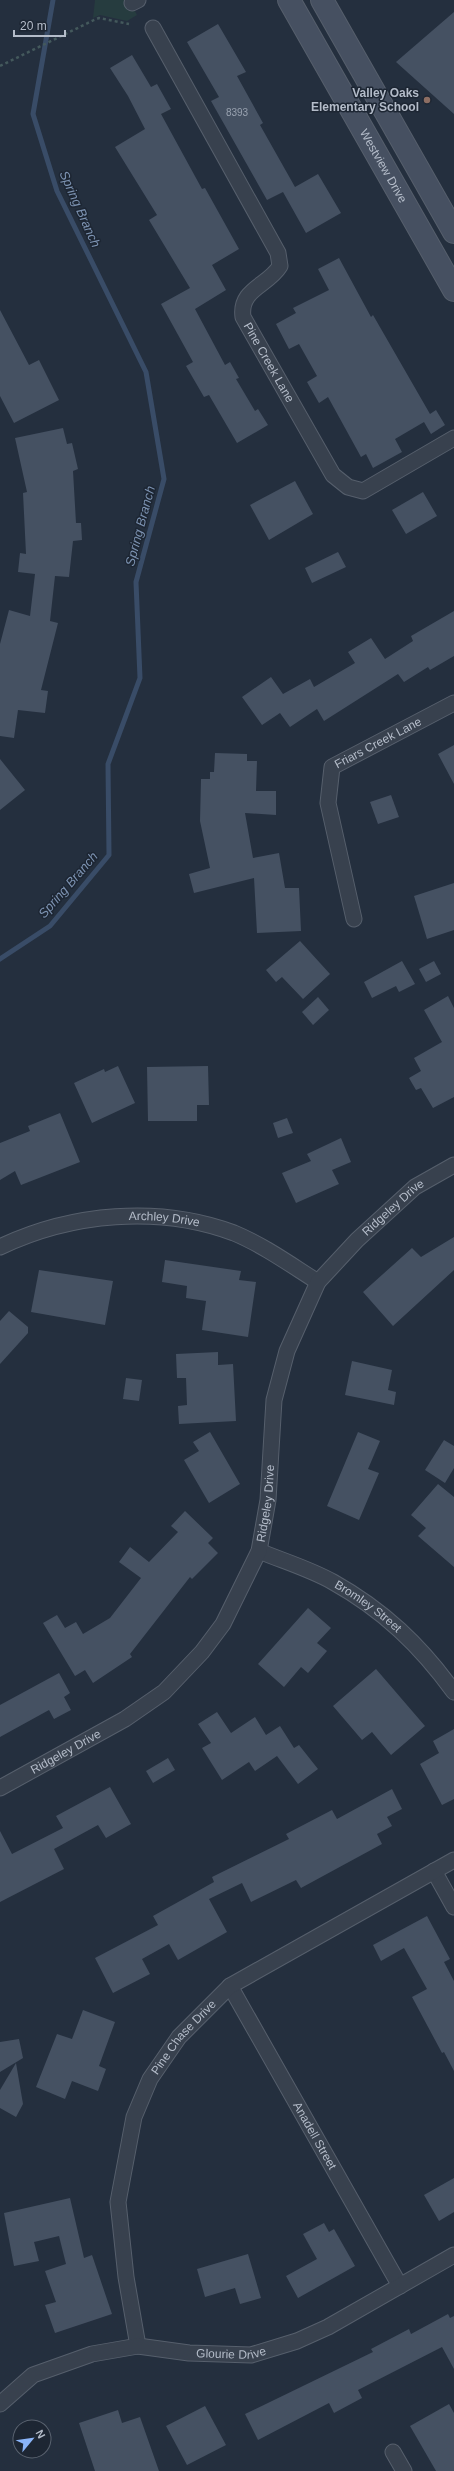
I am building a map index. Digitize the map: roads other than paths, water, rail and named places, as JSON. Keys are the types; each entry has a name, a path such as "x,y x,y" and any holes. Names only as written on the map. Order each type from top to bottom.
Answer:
{"main road":[{"name":"Westview Drive","path":"289,0 454,290"},
{"path":"322,0 454,232"},
{"path":"360,125 385,111"}],"street":[{"name":"Pine Creek Lane","path":"153,28 278,253 280,266 270,278 249,293 242,309 243,317 333,475 348,487 362,491 454,438"},
{"name":"Friars Creek Lane","path":"354,919 328,803 332,767 454,703"},
{"name":"Ridgeley Drive","path":"0,1788 125,1719 164,1692 202,1652 223,1624 259,1551 268,1500 274,1400 287,1351 318,1282 357,1240 415,1187 454,1165"},
{"name":"Archley Drive","path":"0,1247 26,1235 69,1224 113,1217 146,1216 196,1222 234,1234 284,1260 318,1282"},
{"name":"Bromley Street","path":"259,1551 332,1581 397,1625 434,1664 454,1692"},
{"name":"Pine Chase Drive","path":"138,2346 126,2277 118,2202 134,2117 150,2079 179,2037 230,1986 454,1860"},
{"path":"434,1871 454,1906"},
{"name":"Anadell Street","path":"230,1986 400,2286"},
{"name":"Glourie Drive","path":"0,2404 33,2375 92,2354 138,2346 189,2353 251,2354 310,2335 454,2255"},
{"path":"393,2452 404,2471"}],"waterway":[{"name":"Spring Branch","path":"0,959 50,926 109,855 108,764 140,678 136,582 164,479 146,372 57,191 33,114 53,0"}],"place":[{"name":"Valley Oaks Elementary School","path":"427,100"}]}
